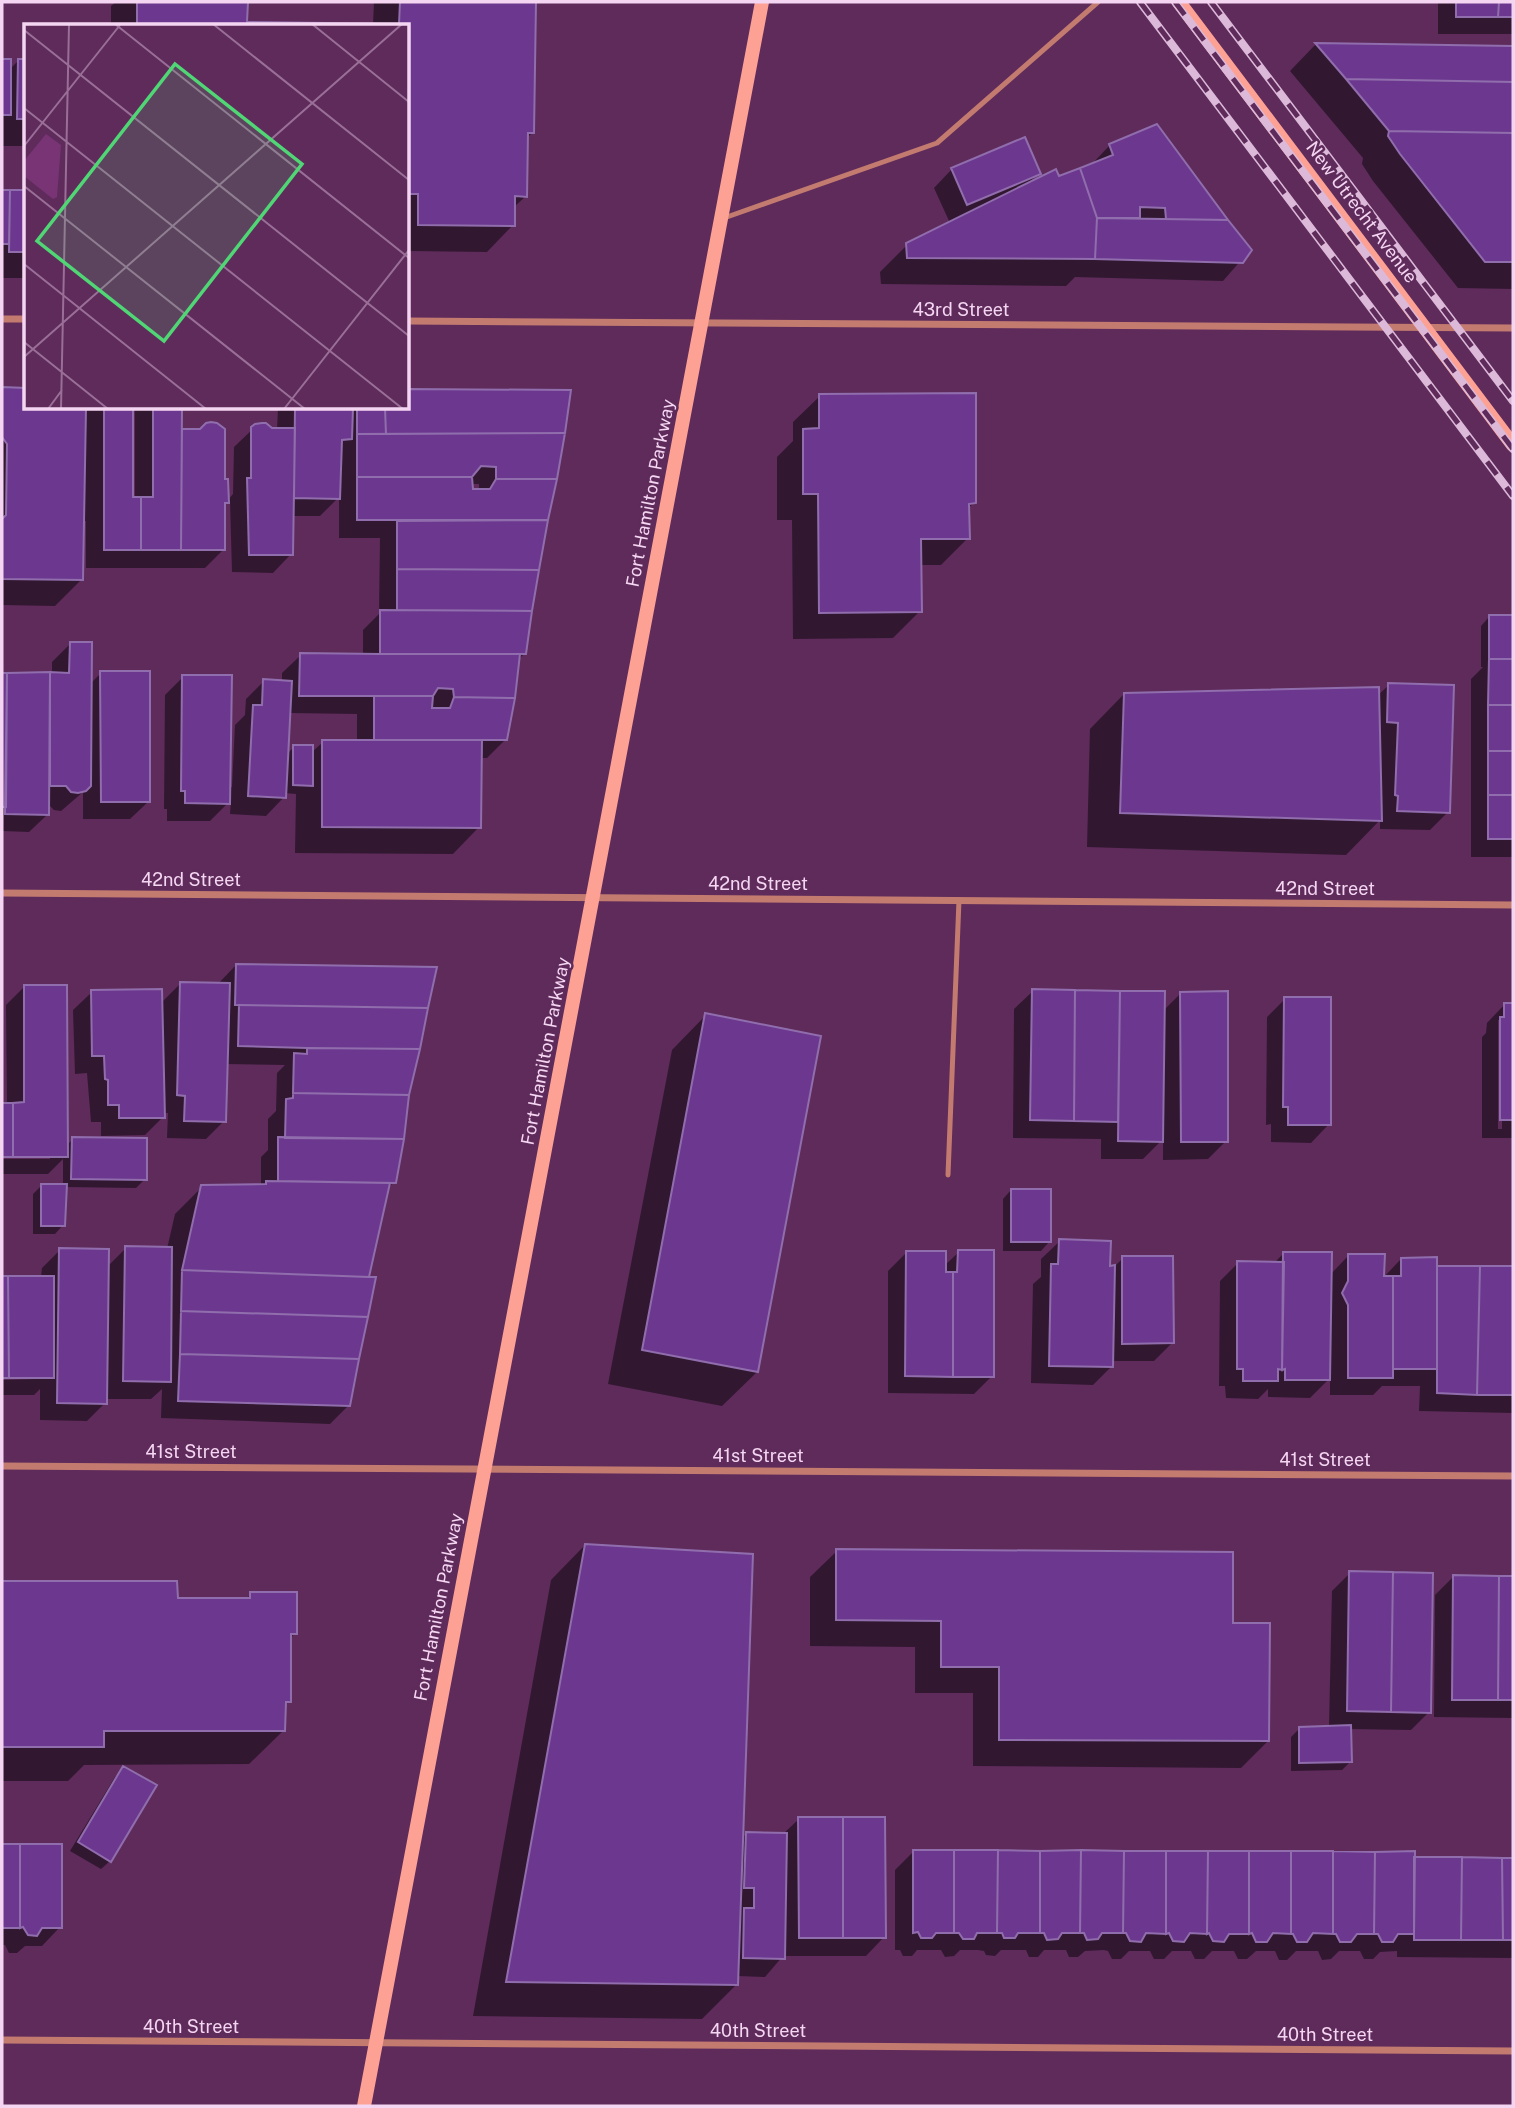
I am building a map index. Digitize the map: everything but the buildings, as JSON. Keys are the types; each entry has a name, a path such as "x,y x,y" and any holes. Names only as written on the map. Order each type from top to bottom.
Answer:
{"main road":[{"name":"Fort Hamilton Parkway","path":"364,2106 762,2"},
{"name":"New Utrecht Avenue","path":"1179,2 1513,445"}],"street":[{"path":"2,319 24,319"},
{"name":"43rd Street","path":"410,321 1513,328"},
{"name":"42nd Street","path":"2,893 1513,905"},
{"name":"41st Street","path":"2,1465 1513,1476"},
{"name":"40th Street","path":"2,2040 1513,2051"}],"lane":[{"path":"721,219 937,142 1098,2"},
{"path":"948,1175 959,900"}],"railway":[{"path":"1140,2 1513,496"},
{"path":"1175,2 1513,449"},
{"path":"1211,2 1513,401"}]}
